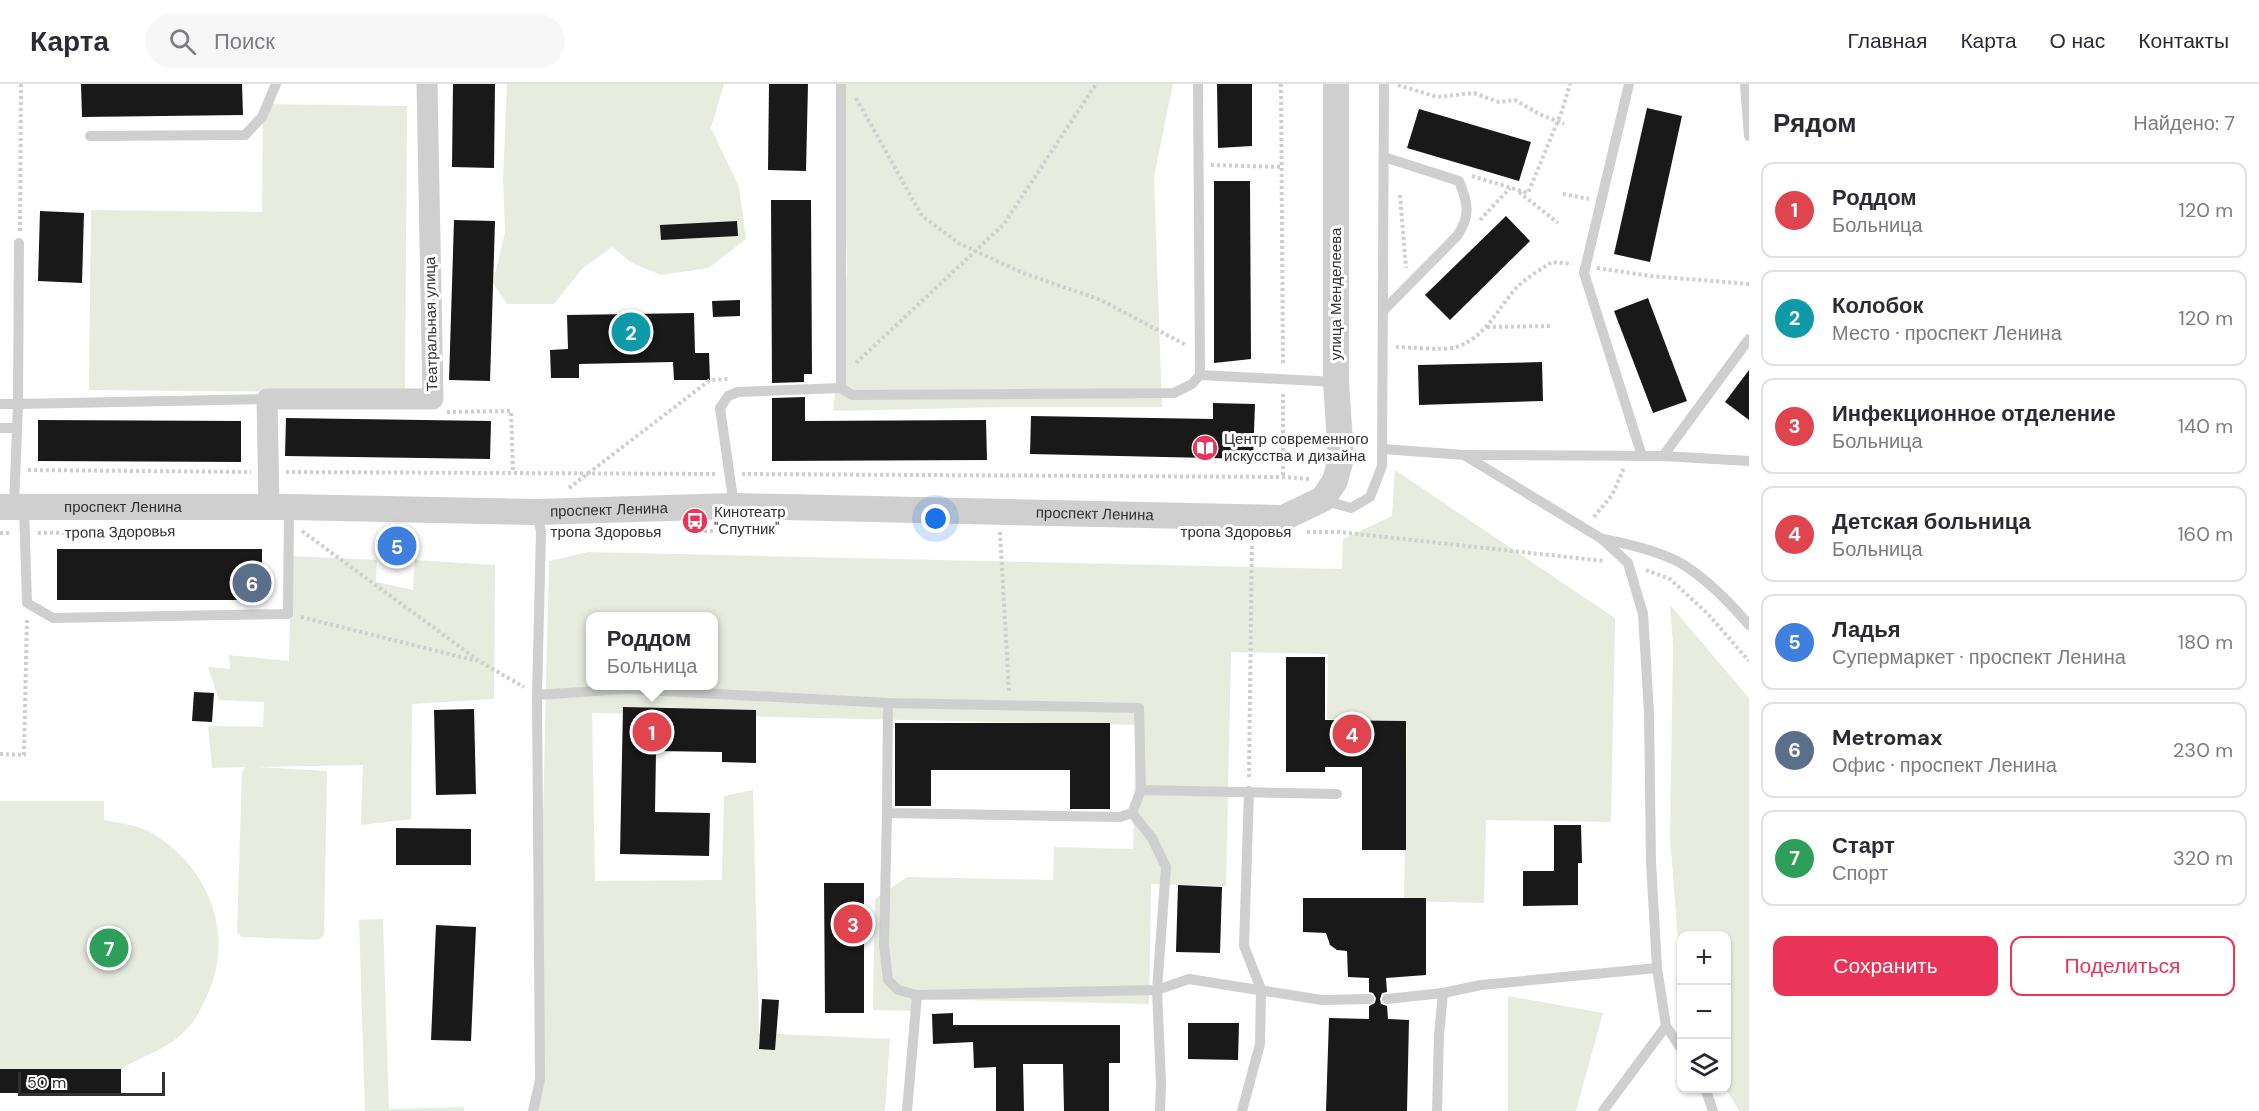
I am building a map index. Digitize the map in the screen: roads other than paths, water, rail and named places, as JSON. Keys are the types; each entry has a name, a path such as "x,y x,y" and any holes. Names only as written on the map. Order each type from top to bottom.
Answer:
{"street":[{"name":"Театральная улица","path":"267,399 433,399 427,84"},
{"name":"улица Менделеева","path":"1329,490 1341,458 1336,382 1336,84"},
{"path":"267,399 268,472 282,515"},
{"name":"проспект Ленина","path":"13,507 282,515 537,512 734,506 1283,518 1329,490"}],"lane":[{"path":"90,136 245,135 262,117 276,84"},
{"path":"841,84 841,388"},
{"path":"734,506 720,408 728,396 738,392 841,388 852,395 1174,393 1192,384 1200,375 1198,84"},
{"path":"1329,490 1352,508 1370,497 1382,466 1384,84"},
{"path":"1629,84 1584,273 1642,456"},
{"path":"1745,84 1749,136"},
{"path":"1383,311 1457,236 1466,222 1465,197 1459,181 1384,157"},
{"path":"20,243 18,404 13,507 23,533 27,603 53,618 288,614 282,515"},
{"path":"1664,456 1749,339"},
{"path":"1200,375 1336,382"},
{"path":"0,404 267,399"},
{"path":"0,428 16,428"},
{"path":"1383,449 1464,455 1664,456 1749,461"},
{"path":"1464,455 1602,538 1628,563 1643,614 1649,713 1651,862 1657,968 1666,1026 1677,1042"},
{"path":"533,1111 540,1080 537,695 541,532 537,512"},
{"path":"1602,538 1639,546 1686,566 1729,602 1749,625"},
{"path":"537,695 610,690"},
{"path":"644,690 888,703 1139,708 1141,790 1132,813"},
{"path":"888,703 884,945 888,980 898,990 917,995 1157,990 1189,978 1322,1000 1369,999"},
{"path":"1141,790 1337,794"},
{"path":"1242,1111 1260,1044 1261,989 1244,946 1249,791"},
{"path":"887,813 1120,817 1132,813"},
{"path":"1132,813 1152,838 1166,867 1157,990 1160,1111"},
{"path":"1387,999 1443,993 1481,985 1657,968"},
{"path":"1437,1111 1439,1035 1443,993"},
{"path":"908,1111 917,995"},
{"path":"1603,1111 1666,1026"},
{"path":"1707,1093 1713,1111"}],"place":[{"name":"Колобок","path":"631,332"},
{"name":"Центр современного искусства и дизайна","path":"1205,448"},
{"name":"Кинотеатр \"Спутник\"","path":"695,521"},
{"name":"Ладья","path":"397,546"},
{"name":"Metromax","path":"252,583"},
{"name":"Роддом","path":"652,732"},
{"name":"Детская больница","path":"1352,734"},
{"name":"Инфекционное отделение","path":"853,924"},
{"name":"Старт","path":"109,948"}]}
